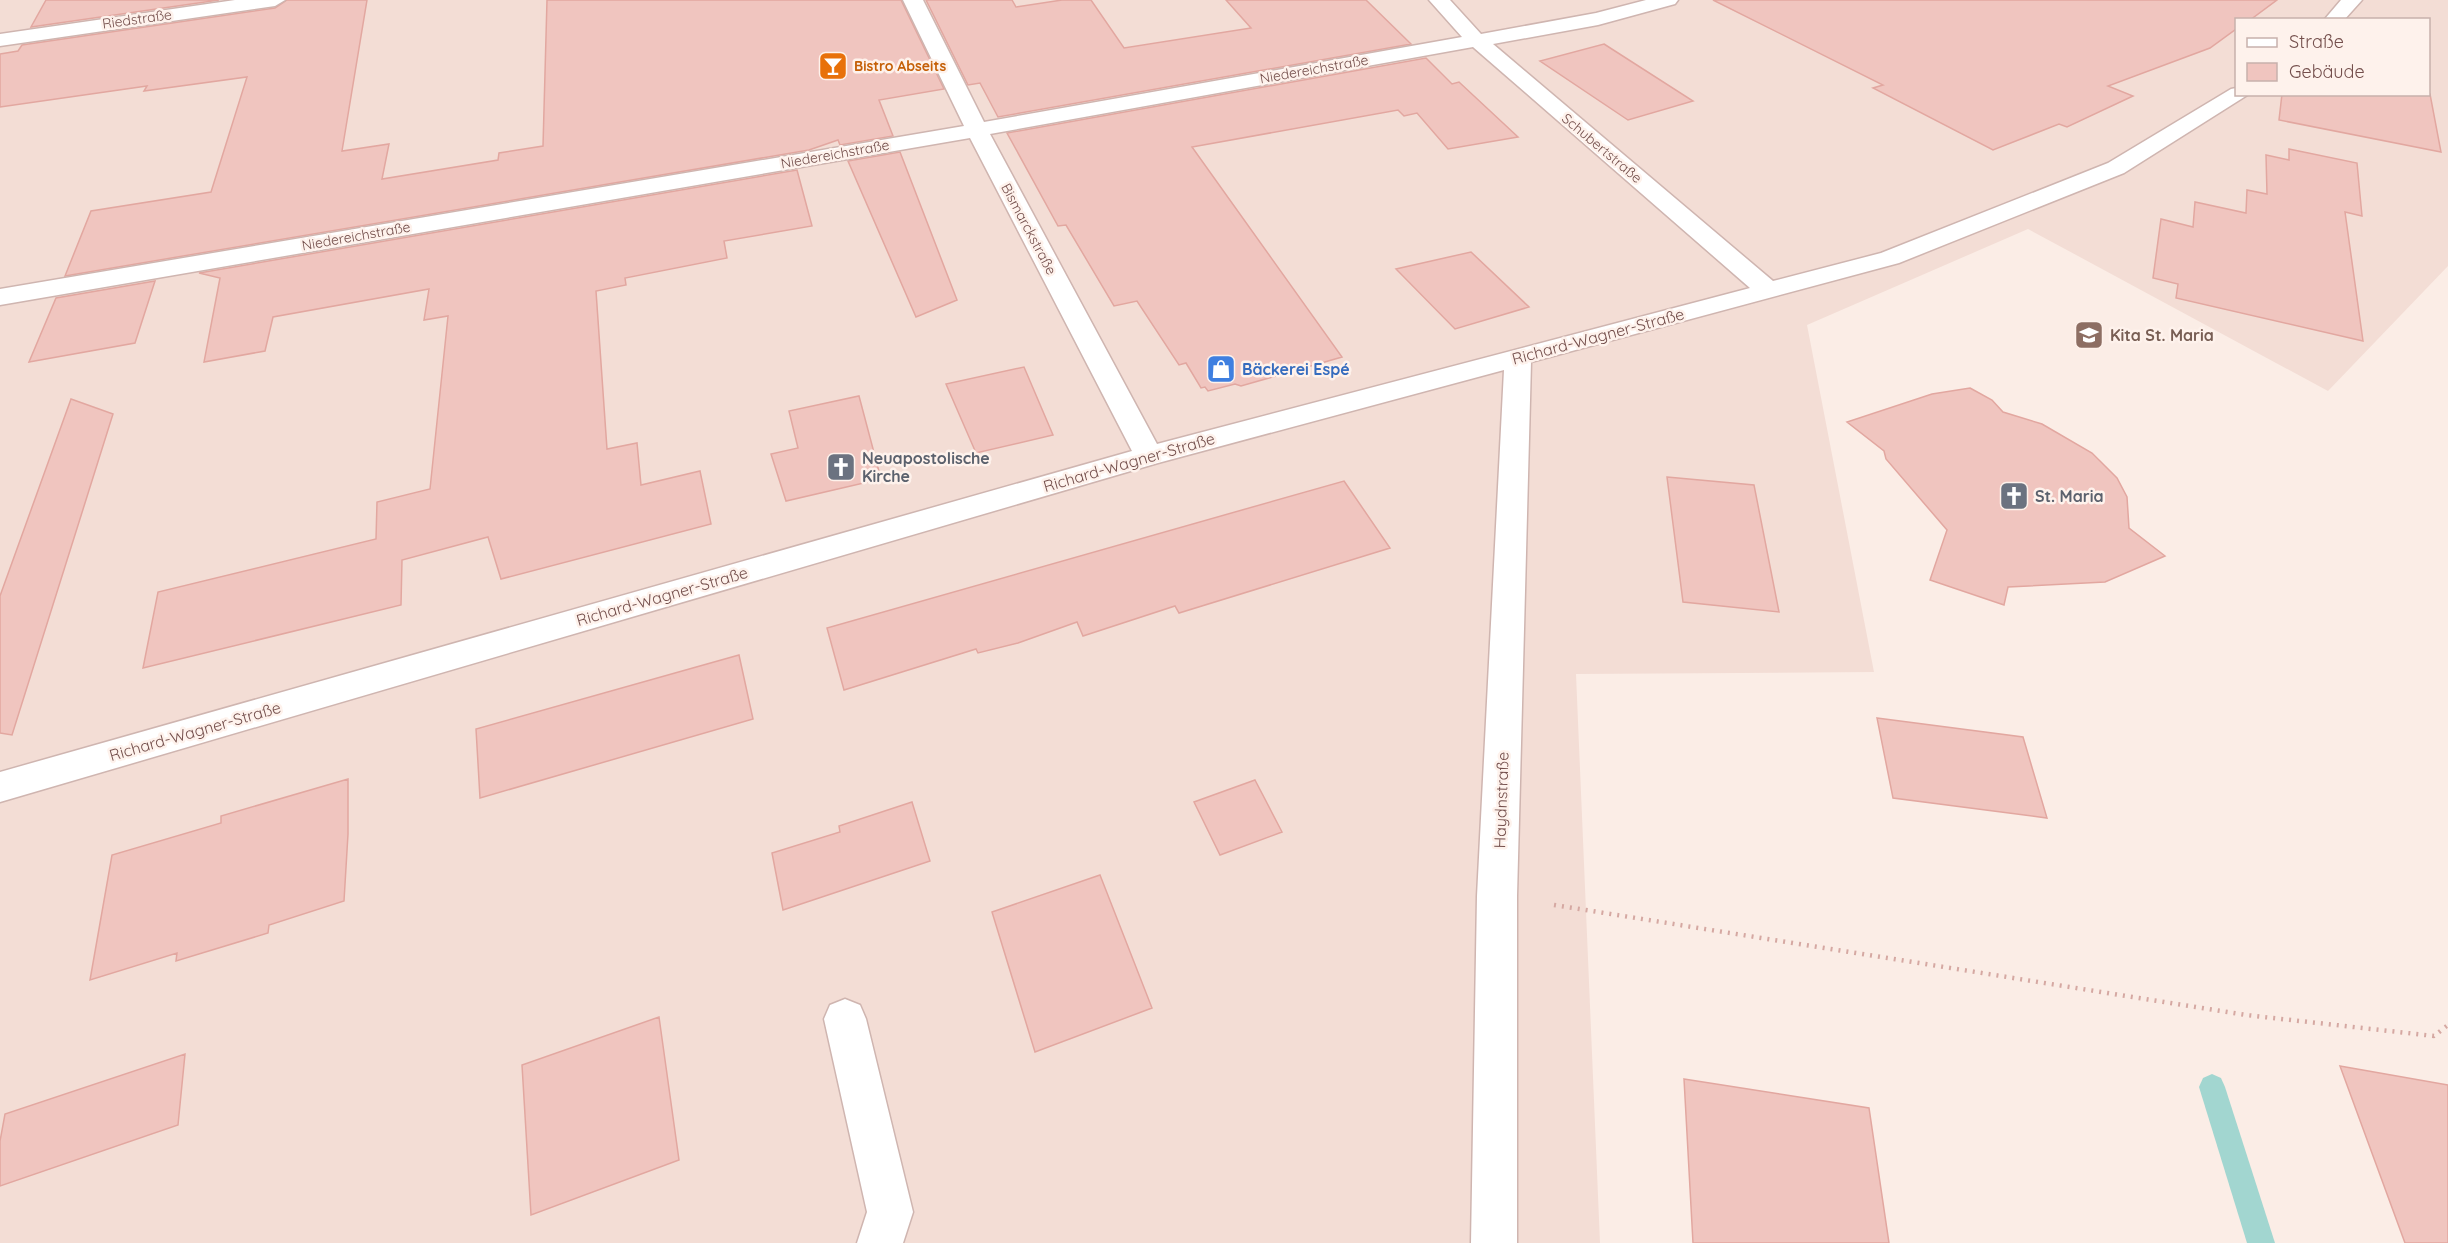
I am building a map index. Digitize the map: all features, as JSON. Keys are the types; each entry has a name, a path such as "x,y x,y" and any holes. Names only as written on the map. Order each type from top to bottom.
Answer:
{"street":[{"name":"Riedstraße","path":"0,40 275,0"},
{"name":"Bismarckstraße","path":"912,0 977,130 1149,456"},
{"name":"Schubertstraße","path":"1439,0 1476,40 1770,292"},
{"name":"Niedereichstraße","path":"0,297 977,130 1598,19 1668,0"},
{"path":"2335,18 2352,0"},
{"name":"Richard-Wagner-Straße","path":"0,787 1149,456 1770,292 1890,258 2016,210 2115,168 2236,96"},
{"name":"Haydnstraße","path":"1494,1243 1497,896 1518,357"},
{"path":"845,1018 890,1212 880,1243"}],"path":[{"path":"1497,896 2246,1014 2434,1036 2448,1024"}],"shaded area":[{"path":"0,0 2448,0 2448,266 2328,391 2028,229 1807,325 1874,672 1576,674 1600,1243 0,1243"}],"building":[{"path":"46,0 219,0 31,27"},
{"path":"287,0 367,0 342,151 389,144 382,179 498,160 499,153 543,146 547,0 901,0 944,89 879,100 893,136 840,145 838,140 809,150 65,276 91,211 211,192 247,77 144,91 147,86 0,107 0,54 18,51 22,45 275,8"},
{"path":"926,0 1012,0 1016,7 1062,0 1091,0 1124,48 1251,28 1226,0 1366,0 1411,44 998,117 980,83 968,85"},
{"path":"1713,0 2277,0 2253,18 2235,18 2235,30 2210,48 2108,86 2133,96 2067,127 2059,124 1993,150 1873,88 1883,85"},
{"path":"1604,44 1693,101 1628,120 1540,61"},
{"path":"1426,58 1452,84 1459,82 1518,137 1448,149 1417,113 1404,116 1398,110 1192,147 1342,357 1241,386 1235,384 1208,391 1205,387 1201,388 1186,363 1179,365 1137,301 1114,306 1066,225 1058,226 1007,133"},
{"path":"2430,94 2441,152 2279,120 2282,96 2430,96"},
{"path":"2289,149 2357,163 2362,216 2345,212 2363,341 2176,298 2178,284 2153,278 2161,219 2193,227 2195,202 2246,213 2247,190 2267,194 2266,155 2289,160"},
{"path":"900,152 957,300 916,317 848,161"},
{"path":"797,170 812,226 724,241 727,258 625,278 626,285 596,291 607,449 637,443 641,485 700,471 711,524 501,579 488,537 402,560 401,605 143,668 158,592 376,539 377,502 430,489 448,316 424,320 429,289 273,317 265,351 204,362 220,278 199,273"},
{"path":"1471,252 1529,307 1455,329 1396,269"},
{"path":"155,281 135,343 29,362 56,298"},
{"path":"1024,367 1053,435 976,453 946,384"},
{"name":"St. Maria","path":"1970,388 1992,400 2003,412 2042,424 2092,453 2117,478 2127,497 2129,528 2165,556 2105,582 2008,587 2004,605 1930,580 1947,530 1886,459 1884,451 1847,422 1932,394"},
{"path":"859,396 881,479 786,501 771,454 798,448 789,411"},
{"path":"71,399 113,414 12,735 0,733 0,596"},
{"path":"1667,477 1754,485 1779,612 1683,602"},
{"path":"1344,481 1390,548 1179,613 1175,606 1083,636 1077,622 1018,643 978,653 976,649 844,690 827,628"},
{"path":"739,655 753,719 480,798 476,729"},
{"path":"1877,718 2023,737 2047,818 1893,798"},
{"path":"348,779 348,834 344,901 269,925 268,933 176,961 177,953 90,980 112,855 221,823 221,816"},
{"path":"1255,780 1282,832 1220,855 1194,802"},
{"path":"912,802 930,861 783,910 772,853 840,832 839,826"},
{"path":"1100,875 1152,1008 1035,1052 992,912"},
{"path":"659,1017 679,1160 531,1215 522,1065"},
{"path":"185,1054 178,1125 0,1186 0,1141 5,1114"},
{"path":"2340,1066 2448,1085 2448,1243 2405,1243"},
{"path":"1684,1079 1869,1108 1889,1243 1693,1243"}],"waterway":[{"path":"2212,1087 2261,1243"}],"place":[{"name":"Bistro Abseits","path":"833,66"},
{"name":"Kita St. Maria","path":"2089,335"},
{"name":"Bäckerei Espé","path":"1221,369"},
{"name":"Neuapostolische Kirche","path":"841,467"},
{"name":"St. Maria","path":"2014,496"}]}
